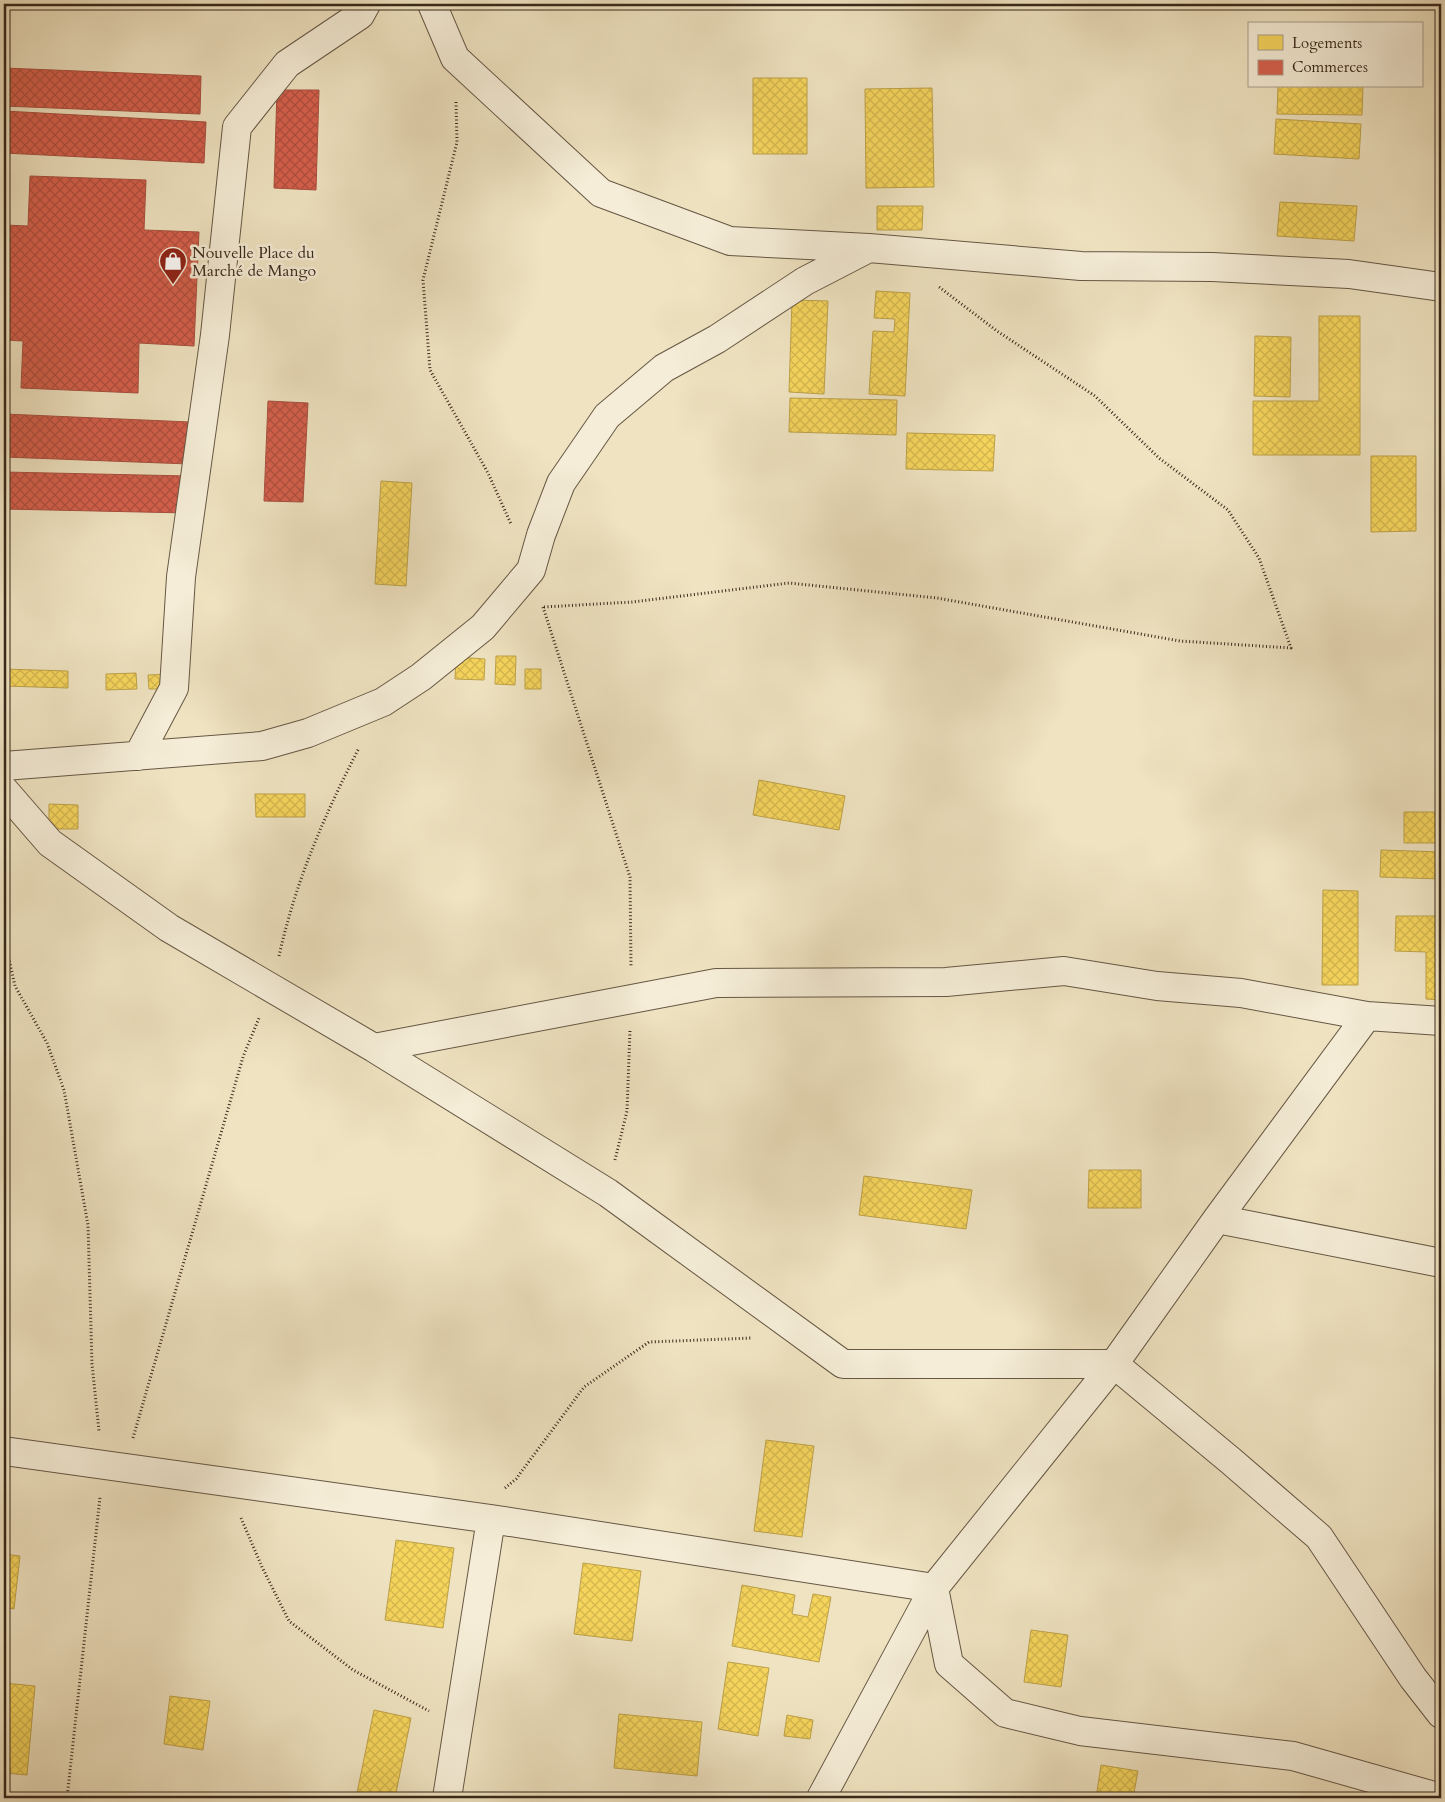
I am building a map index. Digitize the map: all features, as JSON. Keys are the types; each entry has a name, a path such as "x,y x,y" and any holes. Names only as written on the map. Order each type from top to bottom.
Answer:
{"street":[{"path":"138,756 174,688 181,577 215,335 237,127 286,64 360,15 366,4"},
{"path":"432,4 456,58 601,193 730,241 869,248 1081,266 1212,267 1349,274 1441,287"},
{"path":"4,766 262,746 308,734 383,702 421,677 483,627 531,570 540,535 561,483 607,416 664,368 717,339 805,281 869,248"},
{"path":"4,790 50,842 169,928 374,1048 608,1192 843,1364 1114,1364 1319,1537 1413,1678 1441,1714"},
{"path":"374,1048 716,983 946,982 1064,971 1157,986 1241,994 1367,1016 1441,1021"},
{"path":"822,1798 934,1588 1114,1364 1217,1219 1367,1016"},
{"path":"1217,1219 1441,1263"},
{"path":"4,1452 480,1518 934,1588"},
{"path":"447,1798 458,1727 480,1518"},
{"path":"934,1588 949,1664 1006,1712 1080,1731 1293,1756 1441,1798"}],"path":[{"path":"456,58 457,142 423,280 430,370 488,473 511,526"},
{"path":"498,611 632,602 789,582 936,598 1180,641 1290,648 1259,558 1228,510 1160,458 1094,396 997,331 938,286"},
{"path":"531,570 630,877 632,999 627,1111 608,1192"},
{"path":"68,1798 114,1466 243,1057 272,988 289,911 326,812 361,744"},
{"path":"4,937 15,986 48,1043 64,1090 88,1225 92,1364 114,1466"},
{"path":"480,1518 516,1479 584,1387 649,1342 758,1338"},
{"path":"222,1482 289,1621 353,1670 458,1727"}],"building: Logements":[{"path":"753,78 807,78 807,154 753,154"},
{"path":"932,88 934,187 866,188 865,89"},
{"path":"1278,88 1363,88 1362,115 1277,114"},
{"path":"1276,119 1361,124 1359,159 1274,154"},
{"path":"1280,202 1357,206 1354,241 1277,236"},
{"path":"877,206 923,206 922,230 877,230"},
{"path":"876,291 910,293 905,396 869,394 873,331 894,332 895,319 874,318"},
{"path":"792,300 828,301 824,394 789,392"},
{"path":"1319,316 1360,316 1360,455 1253,455 1253,401 1319,401"},
{"path":"1255,336 1291,337 1290,397 1254,396"},
{"path":"790,398 897,400 896,435 789,432"},
{"path":"907,433 995,435 993,471 906,469"},
{"path":"1371,456 1416,456 1416,531 1371,532"},
{"path":"381,481 412,483 406,586 375,584"},
{"path":"496,656 516,656 515,685 495,684"},
{"path":"456,657 485,659 484,680 455,679"},
{"path":"4,669 68,671 68,688 4,686"},
{"path":"525,669 541,669 541,689 525,689"},
{"path":"136,673 137,689 106,690 106,674"},
{"path":"170,674 170,689 149,689 148,675"},
{"path":"1438,760 1441,760 1441,843 1404,843 1404,812 1438,812"},
{"path":"759,780 845,796 839,830 753,815"},
{"path":"255,794 305,794 305,817 256,817"},
{"path":"49,804 78,805 78,829 49,829"},
{"path":"1381,850 1441,852 1441,879 1380,877"},
{"path":"1323,890 1358,891 1358,985 1322,985"},
{"path":"1396,916 1441,916 1441,1000 1426,999 1426,952 1395,951"},
{"path":"1089,1170 1141,1170 1141,1208 1088,1208"},
{"path":"864,1176 972,1190 966,1229 859,1215"},
{"path":"766,1440 814,1446 802,1537 754,1531"},
{"path":"396,1540 454,1548 443,1628 385,1620"},
{"path":"4,1554 20,1556 14,1609 4,1607"},
{"path":"583,1563 641,1571 632,1641 574,1634"},
{"path":"742,1585 795,1595 792,1614 808,1617 813,1594 831,1597 819,1662 732,1646"},
{"path":"1031,1630 1068,1635 1061,1687 1024,1682"},
{"path":"728,1662 769,1668 758,1736 718,1729"},
{"path":"4,1683 35,1686 27,1775 4,1773"},
{"path":"170,1696 210,1701 203,1750 164,1744"},
{"path":"374,1710 411,1718 395,1798 356,1798"},
{"path":"619,1714 702,1722 697,1776 614,1768"},
{"path":"787,1715 813,1720 810,1739 784,1736"},
{"path":"1101,1765 1138,1771 1133,1798 1096,1798"}],"building: Commerces":[{"path":"4,68 201,76 200,114 4,106"},
{"path":"277,90 319,90 316,190 274,188"},
{"path":"4,111 206,122 204,163 4,153"},
{"path":"30,176 146,180 144,230 199,232 194,346 139,343 138,393 21,388 23,341 4,340 4,225 28,226"},
{"path":"268,401 308,403 303,502 264,501"},
{"path":"4,414 190,422 189,464 4,457"},
{"path":"4,472 188,476 187,513 4,509"}],"place":[{"name":"Nouvelle Place du Marché de Mango","path":"173,285"}]}
